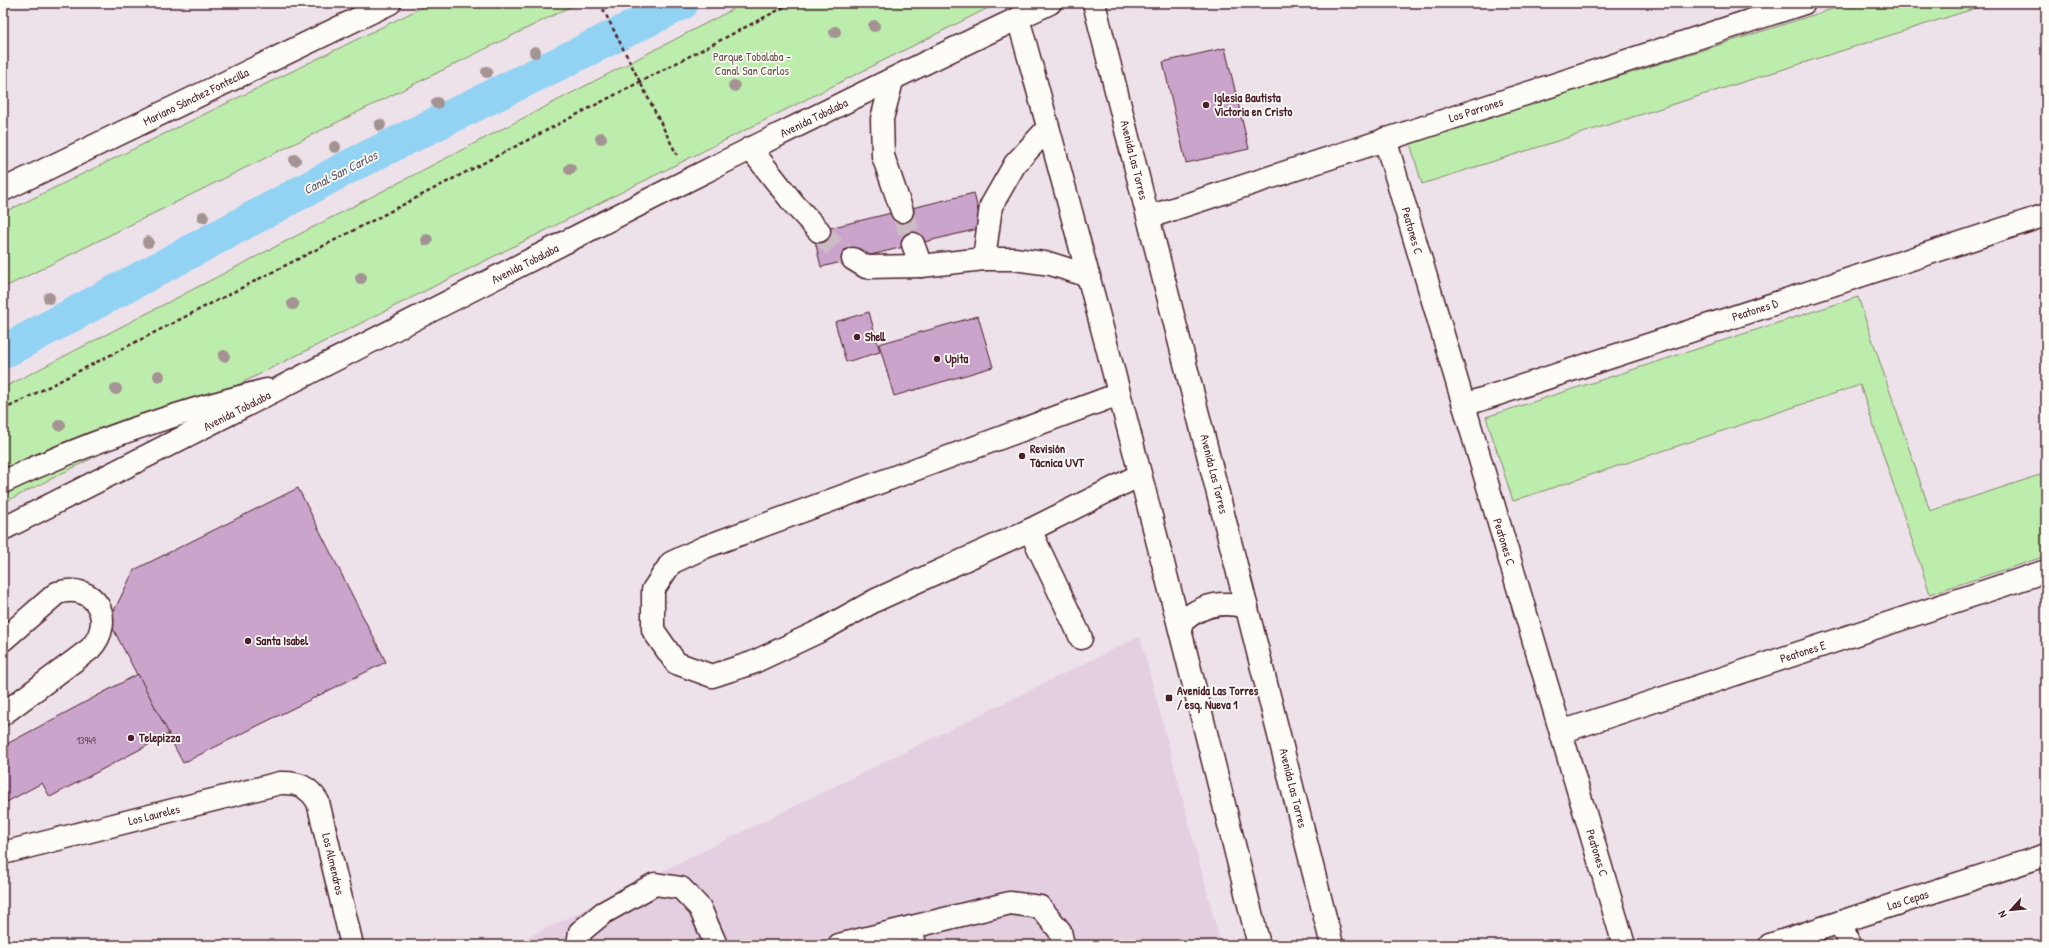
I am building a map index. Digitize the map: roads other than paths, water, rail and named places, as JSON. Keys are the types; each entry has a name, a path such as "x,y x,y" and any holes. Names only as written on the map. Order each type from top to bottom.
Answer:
{"street":[{"name":"Mariano Sánchez Fontecilla","path":"3,190 390,3"},
{"name":"Avenida Tobalaba","path":"3,530 292,384 750,148 1050,3"},
{"name":"Avenida Las Torres","path":"1094,3 1332,945"},
{"name":"Los Parrones","path":"1149,217 1804,3"},
{"path":"1018,18 1089,276 1180,624 1259,945"},
{"path":"892,80 882,119 883,156 902,210"},
{"path":"984,259 991,206 1015,164 1048,128"},
{"name":"Peatones C","path":"1385,139 1624,945"},
{"path":"750,148 794,204 819,231"},
{"name":"Peatones D","path":"1464,405 2046,215"},
{"path":"914,244 921,266"},
{"path":"853,259 866,267 921,266 984,259 1014,259 1051,264 1089,276"},
{"path":"3,482 72,451 122,433 224,401 292,384"},
{"path":"1119,394 705,547 671,563 653,590 653,630 676,663 712,676 752,663 822,630 876,600 1030,530 1140,475"},
{"path":"1030,530 1080,638"},
{"name":"Peatones E","path":"1561,732 2046,571"},
{"path":"3,640 56,593 78,590 88,594 96,602 101,611 103,621 102,632 98,641 90,649 3,714"},
{"path":"1180,624 1195,612 1210,605 1235,604 1247,607"},
{"name":"Los Laureles","path":"3,853 280,783 298,784 306,787"},
{"name":"Los Almendros","path":"306,787 313,794 321,812 352,945"},
{"name":"Las Cepas","path":"1770,945 2046,855"},
{"path":"578,945 580,932 603,913 656,884 680,888 700,908 716,945"},
{"path":"839,945 913,936 1010,903 1040,907 1060,931 1063,945"},
{"path":"1841,922 1849,945"}],"waterway":[{"name":"Canal San Carlos","path":"3,352 352,165 682,3"}],"tunnel":[{"path":"902,211 913,244"},
{"path":"819,231 836,249 853,259"}],"place":[{"name":"Iglesia Bautista Victoria en Cristo","path":"1206,105"},
{"name":"Shell","path":"857,337"},
{"name":"Upita","path":"937,359"},
{"name":"Revisión Tácnica UVT","path":"1022,456"},
{"name":"Santa Isabel","path":"248,641"},
{"name":"Avenida Las Torres / esq. Nueva 1","path":"1169,698"},
{"name":"Telepizza","path":"131,738"}],"park label":[{"name":"Parque Tobalaba - Canal San Carlos","path":"752,64"}]}
